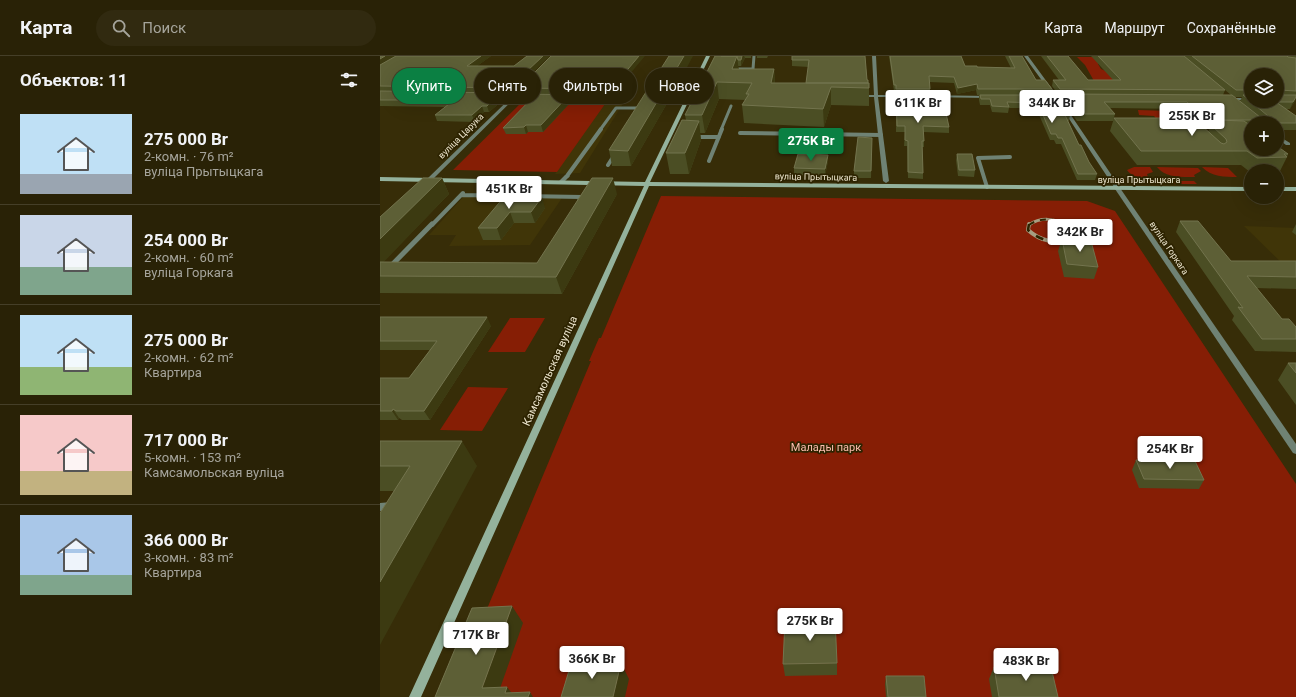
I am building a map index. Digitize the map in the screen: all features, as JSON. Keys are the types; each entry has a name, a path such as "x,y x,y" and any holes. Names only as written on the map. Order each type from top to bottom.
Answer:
{"main road":[{"name":"Камсамольская вуліца","path":"702,68 708,56"},
{"name":"Камсамольская вуліца","path":"415,697 647,184 685,104"},
{"name":"вуліца Прытыцкага","path":"380,178 647,184 1244,189"},
{"path":"1284,189 1296,189"}],"street":[{"path":"874,56 876,96 886,181"},
{"name":"вуліца Горкага","path":"1026,56 1057,98 1296,450"},
{"path":"853,96 908,96"},
{"path":"916,96 995,97"},
{"path":"1223,96 1236,104"},
{"path":"1043,98 1080,98"},
{"path":"1229,99 1244,99"},
{"name":"вуліца Царука","path":"425,184 507,104"},
{"path":"1284,141 1288,144"},
{"path":"561,182 567,176"}],"lane":[{"path":"724,69 753,69 754,56"},
{"path":"640,115 647,104"},
{"path":"709,161 732,106"},
{"path":"567,176 616,108 644,108"},
{"path":"740,133 881,135"},
{"path":"670,136 677,137"},
{"path":"691,137 719,137"},
{"path":"608,165 619,148"},
{"path":"987,187 978,158 1010,157"},
{"path":"380,277 463,193 582,197 578,203"},
{"path":"387,270 395,270"},
{"path":"380,507 396,506 393,512"}],"shaded area":[{"path":"549,92 549,102 541,102 541,94"},
{"path":"604,104 623,104 580,173 555,174"},
{"path":"464,196 562,198 530,245 449,246 456,235 429,235"},
{"path":"1244,226 1296,228 1296,272 1291,272"}],"green space":[{"path":"1077,57 1098,57 1100,61 1098,64 1101,69 1108,72 1167,78 1094,81 1085,65"},
{"path":"541,102 549,102 549,104 605,104 557,172 453,170 520,104 541,104"},
{"path":"1138,110 1230,113 1233,117 1186,117 1201,128 1164,127 1154,116 1139,115"},
{"path":"1134,167 1150,167 1153,172 1147,174 1148,177 1136,176 1127,170"},
{"path":"1157,167 1198,168 1201,171 1194,175 1195,177 1179,177 1164,173"},
{"path":"1202,167 1228,168 1237,177 1214,175"},
{"path":"1133,181 1194,181 1197,184 1136,184"},
{"name":"Малады парк","path":"661,196 1087,201 1115,211 1296,484 1296,697 450,697 591,361 589,361 599,338 601,338"},
{"path":"510,318 545,318 525,352 488,352"},
{"path":"468,387 508,388 482,431 440,430"}],"building":[{"path":"396,56 481,56 467,66 514,66 527,56 543,56 530,68 474,68 474,87 466,87 466,68 392,68 392,86 380,86 380,65"},
{"path":"551,56 639,56 629,68 549,68 549,88 541,88 541,68 539,68"},
{"path":"669,56 684,56 677,68 661,68"},
{"path":"715,56 737,56 732,69 774,69 771,83 869,83 869,88 831,87 823,109 742,105 749,94 746,94 752,83 717,82 714,89 714,68 709,68"},
{"path":"737,56 742,56 741,60 738,60"},
{"path":"792,56 865,56 868,83 806,83 809,60 792,60"},
{"path":"890,56 961,56 965,66 1015,68 1009,56 1022,56 1036,80 1045,80 1052,89 978,89 977,84 958,88 954,77 929,76 930,89 896,89 896,85 894,85"},
{"path":"1047,56 1068,56 1088,80 1121,80 1098,56 1184,56 1225,90 1060,89 1053,80 1066,80"},
{"path":"1192,56 1287,56 1296,58 1296,91 1284,90 1284,68 1244,68 1244,90 1236,90"},
{"path":"380,91 392,91 392,100 380,100"},
{"path":"466,92 474,93 474,104 489,104 487,106 482,106 472,115 435,115 449,104 466,104"},
{"path":"541,94 549,94 549,104 561,104 541,125 503,128 526,104 541,104"},
{"path":"645,94 645,104 656,104 628,151 609,150"},
{"path":"1064,94 1232,95 1244,104 1244,108 1249,108 1259,116 1244,116 1244,120 1207,120 1187,102 1104,102 1115,114 1078,114"},
{"path":"896,95 931,95 932,104 944,104 949,127 923,126 923,173 908,172 908,141 905,140 905,126 897,126"},
{"path":"980,95 1056,95 1070,115 1065,115 1079,145 1081,145 1089,162 1097,174 1078,174 1062,138 1058,138 1056,134 1051,134 1038,103 1007,102 1009,107 992,106 990,99 981,99"},
{"path":"1284,95 1296,95 1293,102 1284,102"},
{"path":"691,104 707,104 702,115 685,115"},
{"path":"1258,108 1284,108 1296,116 1296,123 1284,123 1284,116 1268,116"},
{"path":"1114,118 1171,118 1178,124 1201,125 1224,144 1227,142 1226,139 1211,125 1215,125 1213,123 1219,123 1217,120 1244,121 1244,151 1141,151"},
{"path":"682,120 699,121 685,153 666,153"},
{"path":"858,137 872,138 871,171 854,171"},
{"path":"798,154 828,155 825,169 794,168"},
{"path":"957,154 972,154 975,170 959,170"},
{"path":"1284,154 1287,157 1257,158 1254,156 1284,156"},
{"path":"423,178 442,178 380,239 380,217"},
{"path":"592,178 613,178 556,277 380,276 380,262 537,263"},
{"path":"504,197 542,197 531,212 510,212 497,228 478,228"},
{"path":"1180,221 1198,221 1231,261 1296,261 1296,277 1247,276 1282,319 1289,319 1296,327 1296,339 1262,339 1238,307 1243,308"},
{"path":"1062,239 1091,241 1098,267 1067,264"},
{"path":"380,317 487,317 424,411 396,411 393,409 392,411 380,411 380,378 409,378 437,341 380,341"},
{"path":"1288,363 1296,363 1296,373"},
{"path":"380,441 462,441 380,582 380,513 410,466 380,466"},
{"path":"1136,460 1195,461 1204,480 1144,479"},
{"path":"512,606 482,688 507,687 505,693 530,692 528,697 435,697 472,608"},
{"path":"835,618 837,663 783,664 785,620"},
{"path":"621,663 613,697 561,697 571,664"},
{"path":"994,667 1051,667 1058,697 999,697"},
{"path":"886,676 924,676 926,697 888,697"}],"railway":[{"path":"1029,225 1033,222 1048,219 1065,224"},
{"path":"1029,224 1028,230 1032,234 1048,241 1060,241 1070,237 1073,232 1065,224"}]}
